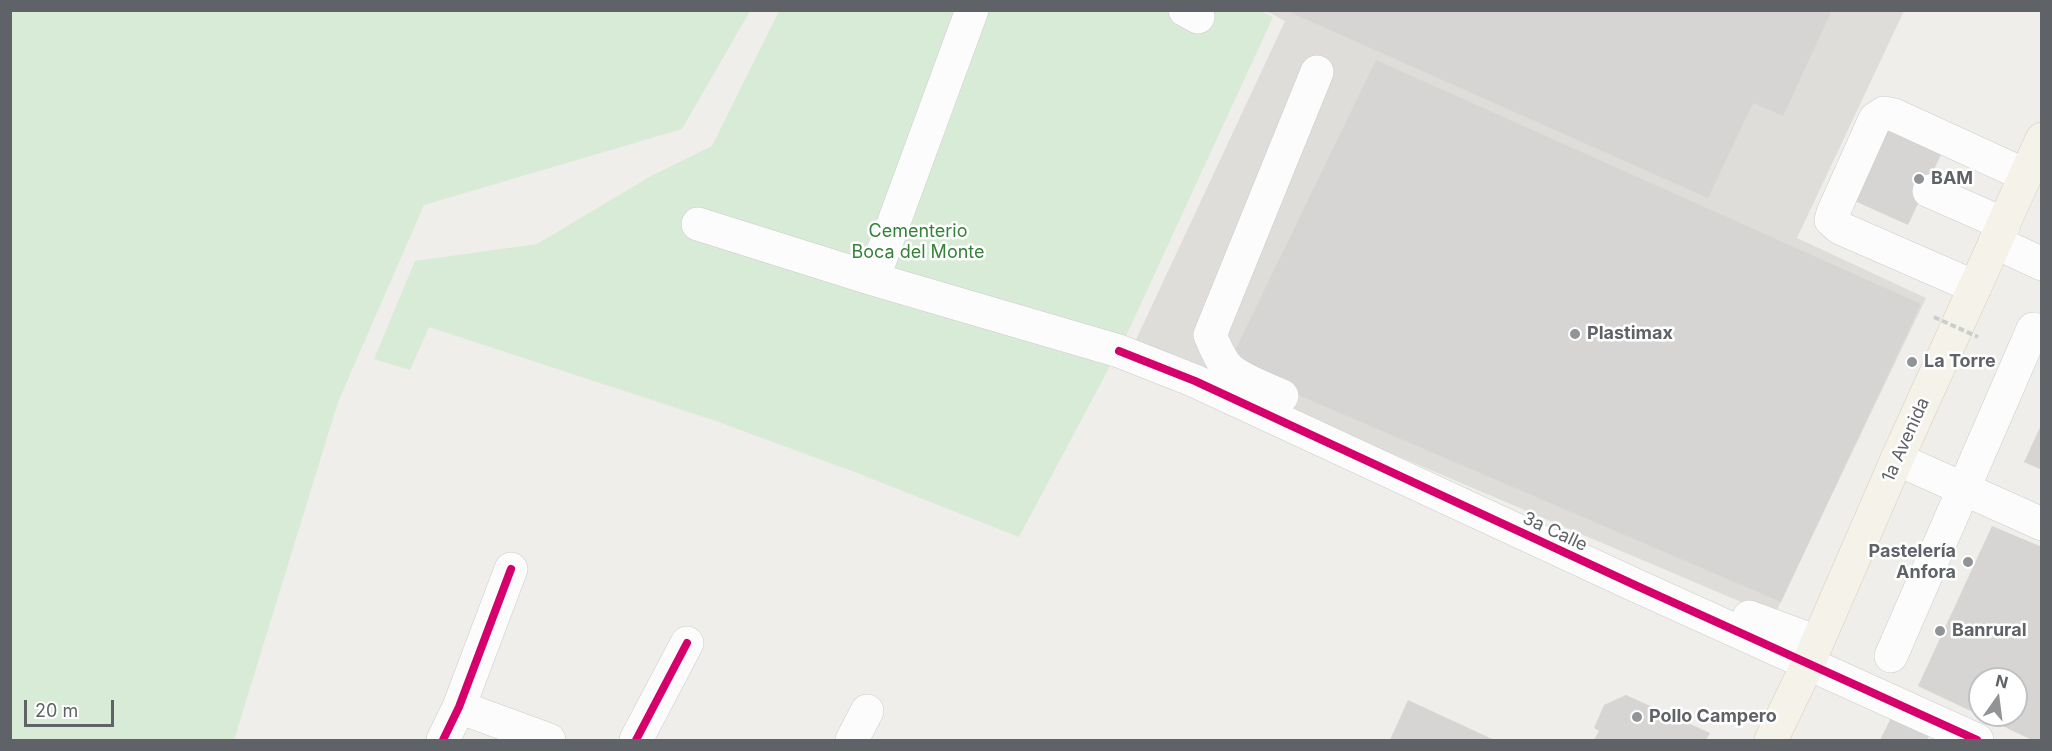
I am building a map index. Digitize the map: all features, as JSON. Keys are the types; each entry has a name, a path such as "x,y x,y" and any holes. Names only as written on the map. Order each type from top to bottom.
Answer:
{"main road":[{"name":"1a Avenida","path":"1771,741 1813,653 1897,459 2042,139"}],"street":[{"path":"873,279 972,10"},
{"path":"1195,381 1200,357 1317,72"},
{"path":"1975,287 1840,228 1831,220 1870,129 1879,115 1889,113 2025,175"},
{"path":"1929,191 1999,233 2042,264"},
{"name":"3a Calle","path":"698,224 873,279 1119,351 1195,381 1813,653 1977,741"},
{"path":"1891,656 2033,329"},
{"path":"1210,335 1222,361 1239,376 1741,614 1813,653"},
{"path":"1897,459 2042,524"},
{"path":"443,741 459,707 511,569"},
{"path":"636,741 687,643"},
{"path":"459,707 549,741"},
{"path":"852,741 867,711"}],"path":[{"path":"1934,317 1978,337"}],"shaded area":[{"name":"Plastimax","path":"1266,11 1904,11 1797,238 1926,298 1774,616 1134,344 1285,21"}],"green space":[{"name":"Cementerio Boca del Monte","path":"1259,10 1273,17 1127,334 1019,537 857,473 716,421 429,327 410,370 374,359 415,261 537,244 651,176 712,146 779,11"},
{"path":"10,11 750,11 682,129 424,205 338,402 234,740 11,740"}],"building":[{"path":"1285,10 1832,10 1783,116 1753,103 1708,198"},
{"name":"Plastimax","path":"1376,60 1921,304 1781,602 1228,365"},
{"path":"1886,118 1946,144 1908,225 1848,198"},
{"path":"2042,423 2042,470 2024,462"},
{"path":"1992,526 2042,547 2042,740 2032,740 2005,727 2028,727 2028,667 1968,667 1968,710 1918,686"},
{"name":"Pollo Campero","path":"1626,695 1710,733 1706,740 1594,740 1599,731 1594,728 1604,705"},
{"path":"1408,700 1490,738 1495,740 1390,740"},
{"path":"1891,718 1930,734 1927,740 1880,740"}],"cycle path":[{"path":"1119,351 1195,381 1637,586 1977,740"},
{"path":"443,740 459,707 511,569"},
{"path":"636,740 687,643"}],"place":[{"name":"BAM","path":"1919,179"},
{"name":"Plastimax","path":"1575,334"},
{"name":"La Torre","path":"1912,362"},
{"name":"Pastelería Anfora","path":"1968,562"},
{"name":"Banrural","path":"1940,631"},
{"name":"Pollo Campero","path":"1637,717"}]}
